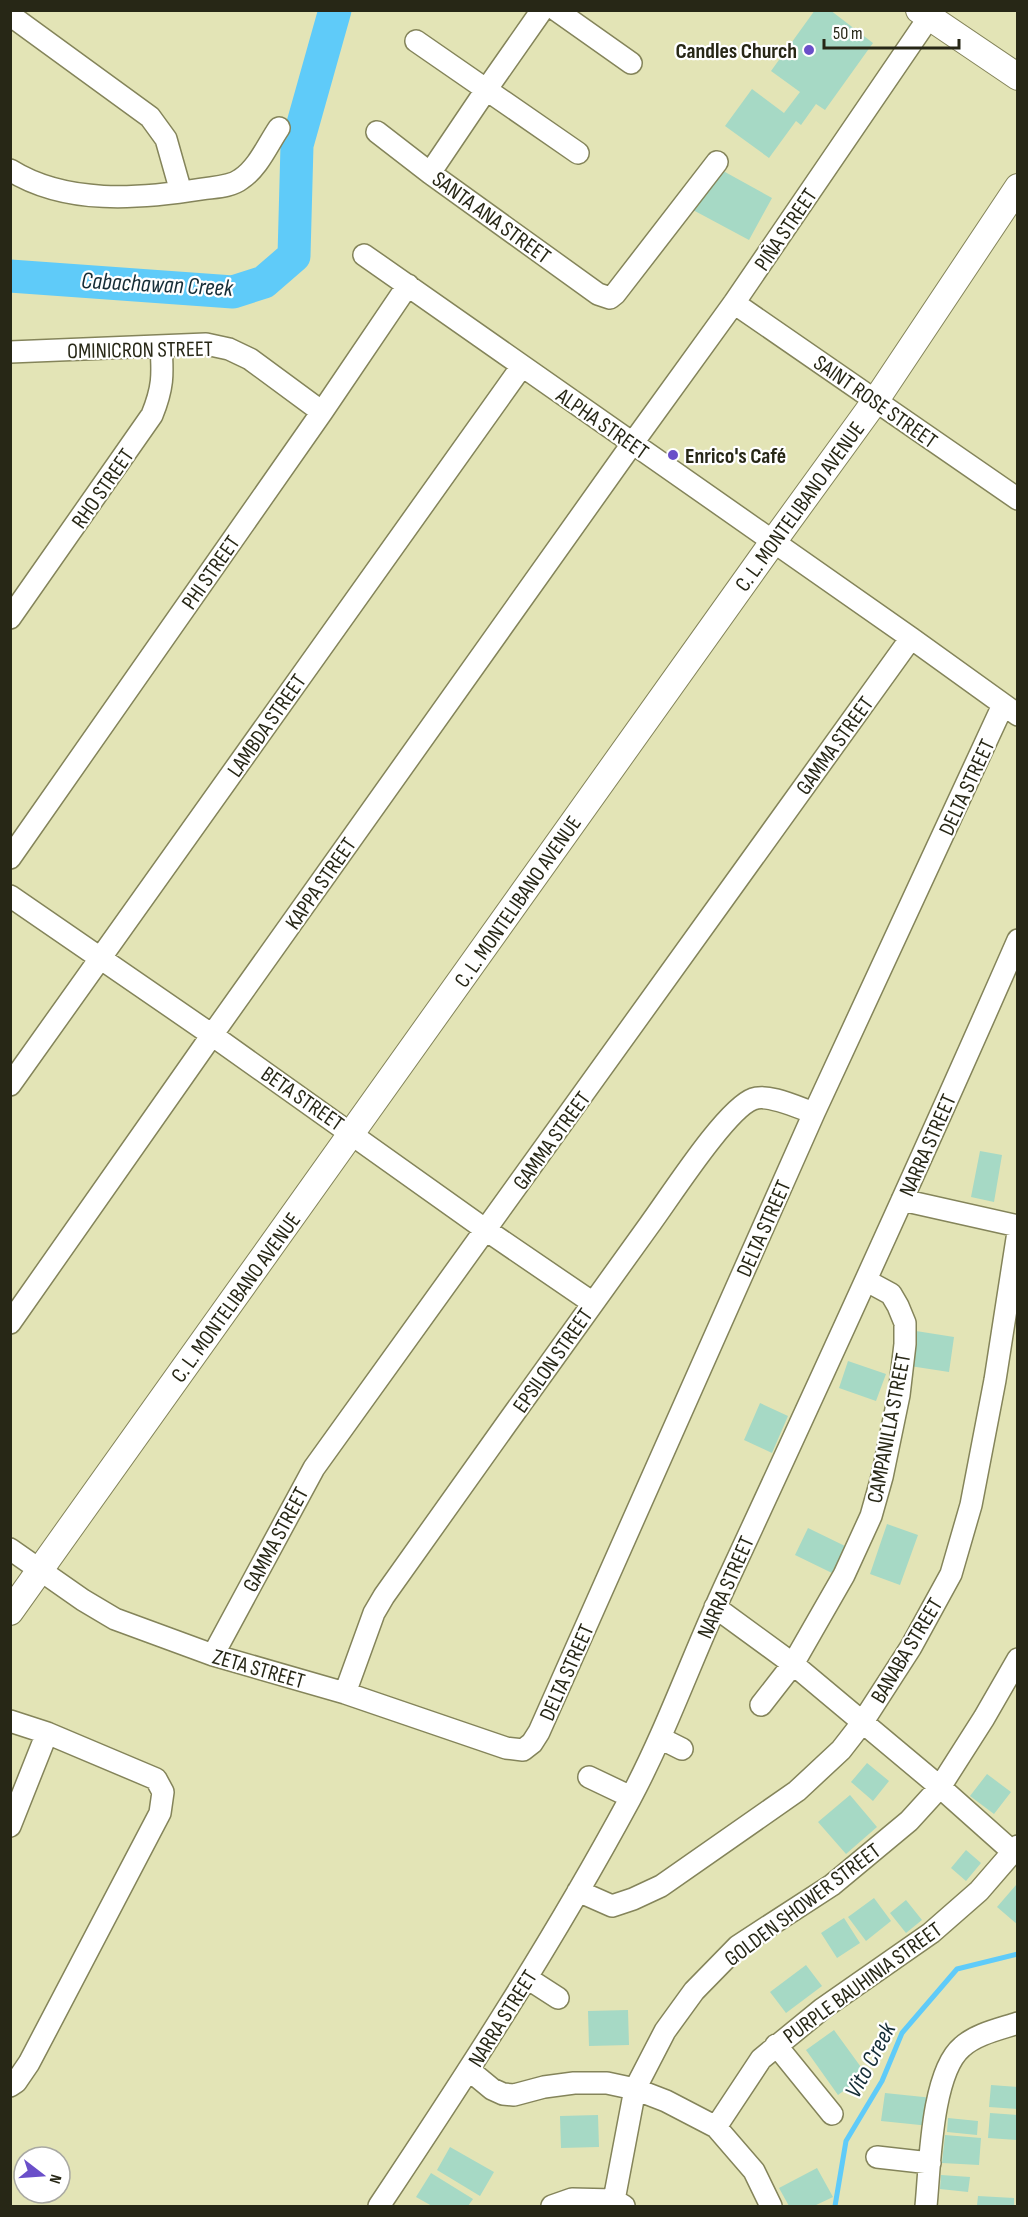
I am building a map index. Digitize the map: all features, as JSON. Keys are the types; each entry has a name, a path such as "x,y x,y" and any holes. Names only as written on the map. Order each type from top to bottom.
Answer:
{"street":[{"path":"430,173 542,10"},
{"path":"556,10 631,63"},
{"path":"928,13 1017,77"},
{"name":"PIÑA STREET","path":"632,444 734,303 928,13"},
{"path":"10,15 150,117 166,139 181,192"},
{"path":"416,41 578,153"},
{"path":"10,170 50,189 81,194 112,197 181,192 232,184 241,180 279,128"},
{"name":"SANTA ANA STREET","path":"377,132 598,294 610,298 717,162"},
{"name":"C. L. MONTELIBANO AVENUE","path":"10,1612 876,400 1017,187"},
{"name":"ALPHA STREET","path":"364,255 911,638 1010,710"},
{"name":"PHI STREET","path":"10,858 322,412 408,285"},
{"name":"SAINT ROSE STREET","path":"734,303 1016,495"},
{"name":"OMINICRON STREET","path":"10,352 206,344 229,349 250,359 322,412"},
{"name":"RHO STREET","path":"10,618 152,415 161,392 163,373 161,347"},
{"name":"LAMBDA STREET","path":"10,1085 522,366"},
{"name":"KAPPA STREET","path":"10,1323 632,444"},
{"name":"GAMMA STREET","path":"213,1655 314,1468 911,638"},
{"name":"DELTA STREET","path":"523,1750 532,1743 539,1732 814,1113 1010,710"},
{"name":"BETA STREET","path":"10,896 593,1303"},
{"name":"NARRA STREET","path":"379,2206 527,1978 631,1797 660,1738 715,1607 867,1281 902,1200 1009,981 1017,940"},
{"name":"EPSILON STREET","path":"345,1693 374,1613 384,1596 702,1152 737,1108 755,1098 772,1099 814,1113"},
{"path":"902,1200 1017,1226"},
{"name":"BANABA STREET","path":"578,1891 612,1906 661,1886 797,1791 841,1750 862,1723 911,1647 951,1574 974,1494 995,1380 1017,1232"},
{"name":"CAMPANILLA STREET","path":"761,1706 793,1664 844,1575 871,1516 882,1477 898,1395 905,1344 905,1323 891,1294 867,1281"},
{"name":"ZETA STREET","path":"10,1549 115,1619 213,1655 345,1693 506,1748 523,1750"},
{"path":"715,1607 793,1664 1015,1849"},
{"name":"GOLDEN SHOWER STREET","path":"620,2203 635,2089 665,2031 694,1991 738,1947 832,1885 909,1821 940,1787 984,1718 1017,1659"},
{"path":"10,1721 47,1733 156,1779 163,1792 160,1813 29,2063 16,2082 10,2086"},
{"path":"10,1826 47,1733"},
{"path":"660,1738 682,1749"},
{"path":"589,1776 631,1797"},
{"name":"PURPLE BAUHINIA STREET","path":"716,2127 761,2059 776,2044 822,2009 932,1933 979,1891 1015,1849"},
{"path":"527,1978 558,1998"},
{"path":"926,2206 940,2084 949,2064 962,2047 982,2036 1017,2024"},
{"path":"776,2044 832,2114"},
{"path":"469,2070 492,2089 502,2094 514,2095 544,2087 574,2083 607,2084 635,2089 666,2101 716,2127 754,2171 771,2206"},
{"path":"877,2157 930,2163"},
{"path":"552,2206 572,2199 620,2203"}],"building":[{"path":"815,10 830,10 873,43 825,110 816,104 801,125 796,121 769,158 725,126 752,89 784,113 800,92 771,71"},
{"path":"716,167 772,198 749,240 693,210"},
{"path":"980,1151 1002,1155 994,1202 971,1197"},
{"path":"916,1331 954,1337 949,1372 910,1366"},
{"path":"848,1361 886,1374 876,1401 839,1388"},
{"path":"760,1403 788,1416 772,1453 744,1440"},
{"path":"887,1524 918,1535 900,1585 870,1574"},
{"path":"808,1528 845,1546 832,1573 795,1555"},
{"path":"867,1763 889,1781 873,1801 851,1782"},
{"path":"987,1774 1011,1792 994,1814 970,1796"},
{"path":"850,1795 877,1827 846,1854 818,1822"},
{"path":"966,1850 981,1863 966,1881 951,1868"},
{"path":"1016,1885 1018,1887 1018,1925 997,1907"},
{"path":"874,1898 891,1921 866,1941 848,1917"},
{"path":"906,1900 922,1920 906,1933 890,1913"},
{"path":"844,1918 860,1943 837,1958 821,1933"},
{"path":"806,1965 822,1986 786,2013 770,1992"},
{"path":"628,2010 629,2045 589,2046 588,2011"},
{"path":"834,2030 866,2074 838,2095 806,2050"},
{"path":"991,2085 1018,2087 1018,2109 989,2107"},
{"path":"885,2093 933,2098 930,2126 881,2121"},
{"path":"990,2113 1018,2115 1017,2140 988,2138"},
{"path":"598,2115 599,2147 561,2148 560,2116"},
{"path":"948,2118 978,2121 977,2135 947,2132"},
{"path":"945,2135 981,2138 979,2165 942,2163"},
{"path":"450,2147 494,2172 480,2196 437,2170"},
{"path":"817,2168 833,2197 814,2206 789,2206 779,2188"},
{"path":"431,2173 473,2199 468,2206 432,2206 416,2197"},
{"path":"941,2175 970,2177 968,2192 940,2189"},
{"path":"978,2196 1014,2198 1014,2206 977,2206"}],"waterway":[{"name":"Cabachawan Creek","path":"10,276 233,292 264,282 294,256 297,145 335,10"},
{"name":"Vito Creek","path":"835,2206 846,2141 882,2081 902,2033 957,1969 1018,1954"}],"place":[{"name":"Candles Church","path":"809,50"},
{"name":"Enrico's Café","path":"673,455"}]}
